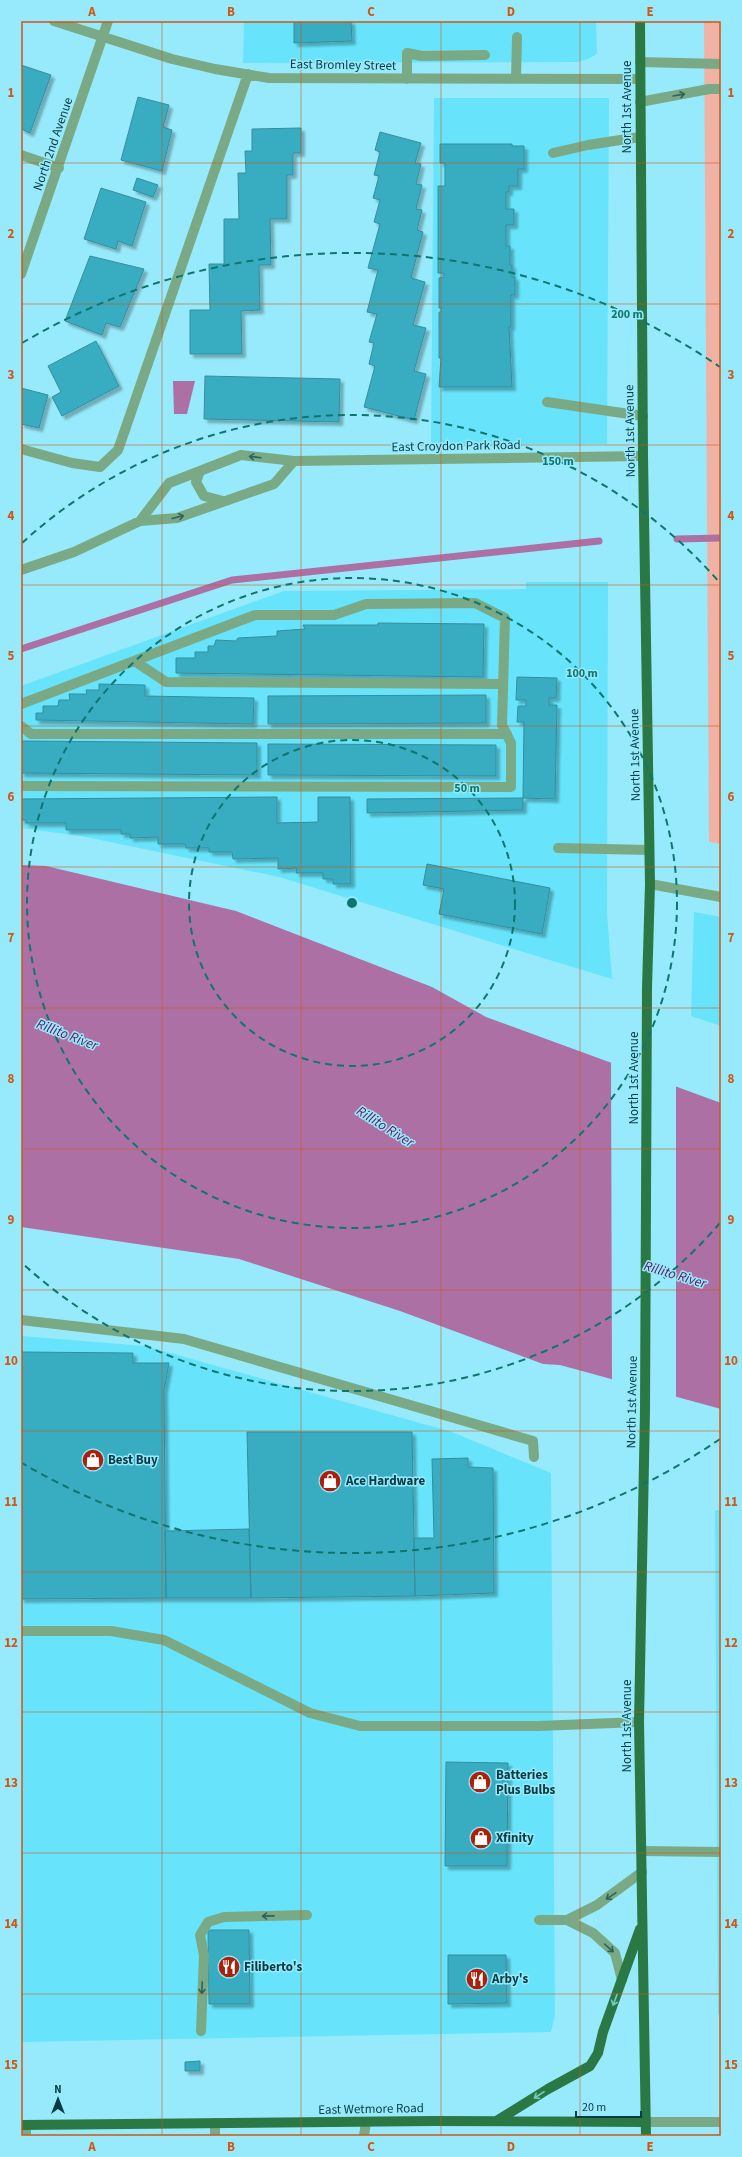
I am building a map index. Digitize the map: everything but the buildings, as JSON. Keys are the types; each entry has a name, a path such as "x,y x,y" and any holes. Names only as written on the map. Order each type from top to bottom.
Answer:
{"main road":[{"name":"North 1st Avenue","path":"640,21 643,456 650,884 647,1046 645,1410 639,1722 646,2136"},
{"path":"498,2120 548,2089 590,2066 598,2053 603,2032 642,1924"},
{"name":"East Wetmore Road","path":"23,2125 498,2120 646,2122"}],"street":[{"name":"East Bromley Street","path":"54,21 172,59 269,78 640,79"},
{"name":"North 2nd Avenue","path":"21,274 59,168 108,21"},
{"path":"516,79 517,37"},
{"path":"407,79 406,53 422,56 485,55"},
{"path":"640,62 721,64"},
{"path":"21,449 72,463 100,466 118,450 248,74"},
{"path":"640,102 721,89"},
{"path":"553,152 640,137"},
{"path":"21,155 59,168"},
{"path":"547,402 643,416"},
{"name":"East Croydon Park Road","path":"140,521 169,483 241,455 294,461 643,456"},
{"name":"East Croydon Park Road","path":"21,570 74,552 140,521 177,518 274,484 294,461"},
{"path":"200,471 196,482 204,496 223,502"},
{"path":"21,704 136,662 255,615 334,615 366,604 474,604 504,618 502,725 511,743 511,787 21,786"},
{"path":"136,662 166,682 503,684"},
{"path":"21,726 31,734 507,734"},
{"path":"558,848 649,850"},
{"path":"650,884 721,896"},
{"path":"21,1320 184,1339 533,1440 534,1457"},
{"path":"21,1631 111,1631 164,1640 310,1713 360,1726 538,1726 639,1722"},
{"path":"641,1851 721,1852"},
{"path":"538,1920 567,1920 597,1905 642,1872"},
{"path":"201,2031 204,1955 200,1935 208,1922 224,1917 307,1915"},
{"path":"567,1920 593,1933 615,1953 622,1980"},
{"path":"364,2136 366,2122"},
{"name":"East Wetmore Road","path":"646,2122 721,2122"},
{"path":"214,2123 215,2136"},
{"path":"23,2125 26,2136"}],"shaded area":[{"path":"244,21 596,21 597,54 588,59 577,62 243,63"},
{"path":"704,21 721,21 721,844 709,842"},
{"path":"434,98 609,98 607,444 431,444"},
{"path":"526,582 608,582 607,913 612,979 279,877 81,836 21,828 21,686 284,591 526,589"},
{"path":"694,912 721,917 721,1026 691,1016"},
{"path":"21,1336 145,1346 452,1432 551,1473 555,2015 551,2032 21,2042"},
{"path":"715,1510 721,1511 721,2019 718,2013"}],"water":[{"path":"173,381 195,381 187,414 174,414"},
{"name":"Rillito River","path":"21,865 46,866 236,911 432,987 486,1017 721,1103 721,1409 560,1365 543,1364 400,1311 239,1259 21,1227"}],"pier":[{"path":"611,1060 676,1084 676,1399 612,1381"}],"waterway":[{"path":"677,539 721,538"},
{"path":"21,649 232,580 599,541"}],"place":[{"name":"Best Buy","path":"93,1460"},
{"name":"Ace Hardware","path":"330,1481"},
{"name":"Batteries Plus Bulbs","path":"480,1782"},
{"name":"Xfinity","path":"481,1838"},
{"name":"Filiberto's","path":"229,1967"},
{"name":"Arby's","path":"477,1979"}]}
